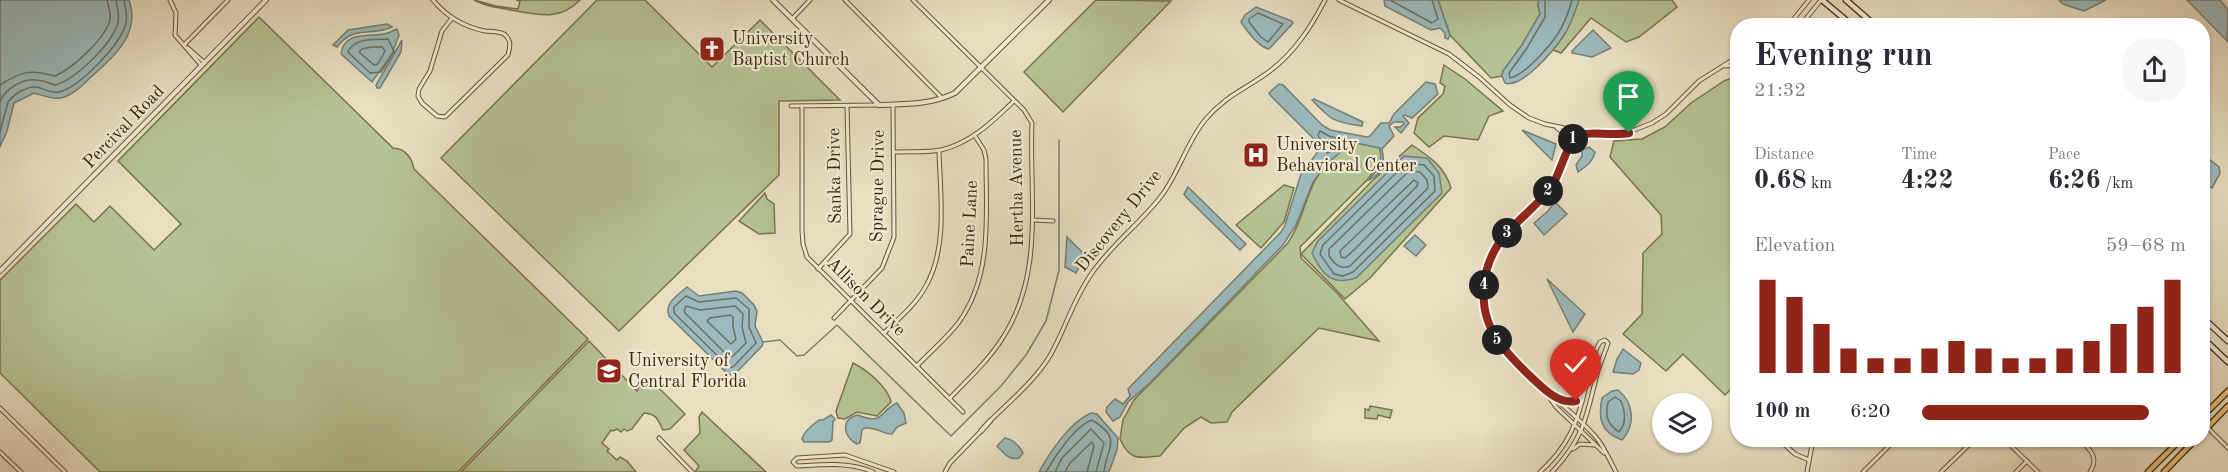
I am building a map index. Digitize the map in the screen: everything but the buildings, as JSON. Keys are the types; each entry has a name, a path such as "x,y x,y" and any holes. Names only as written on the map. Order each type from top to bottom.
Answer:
{"main road":[{"path":"1822,0 1843,18"},
{"path":"1846,0 1867,18"},
{"path":"2210,324 2228,341"},
{"path":"2210,345 2228,362"},
{"path":"2210,409 2228,391"},
{"path":"2210,424 2228,406"},
{"path":"2148,472 2173,447"},
{"path":"2164,472 2188,447"}],"street":[{"path":"170,0 176,13 175,35 204,64"},
{"path":"184,45 228,0"},
{"name":"Percival Road","path":"0,272 266,0"},
{"path":"433,0 452,18 471,27 498,32 510,41 508,55 445,117 437,116 422,103 418,96 418,89 430,70 442,31 452,18"},
{"path":"773,0 879,105"},
{"path":"792,19 810,0"},
{"path":"845,0 944,99"},
{"name":"Hertha Avenue","path":"913,0 1024,110 1032,123 1032,253 1027,282 1016,314 1003,339 950,398"},
{"path":"791,106 917,105 944,99 955,93 1049,0"},
{"name":"Discovery Drive","path":"945,472 950,463 1032,379 1049,357 1084,284 1109,250 1162,195 1204,121 1234,93 1264,75 1285,58 1311,26 1325,0"},
{"path":"1339,0 1449,54 1524,115 1556,127 1587,133 1618,135 1644,128 1665,114 1699,81 1730,62"},
{"path":"1794,18 1809,0"},
{"path":"1807,18 1822,0"},
{"path":"1723,66 1730,66"},
{"path":"894,152 939,150 975,136 1014,101"},
{"name":"Sanka Drive","path":"818,269 850,234 847,105"},
{"name":"Sprague Drive","path":"834,318 882,268 890,252 894,237 893,105"},
{"name":"Allison Drive","path":"802,106 803,244 807,257 963,412"},
{"path":"1556,127 1566,135 1568,146"},
{"path":"1571,130 1560,171 1550,188 1499,243 1486,270 1483,304 1492,332 1508,355 1557,398 1597,438 1616,472"},
{"path":"1568,146 1575,137 1587,133"},
{"name":"Paine Lane","path":"917,366 960,320 971,302 980,278 986,252 986,159 984,150 975,136"},
{"path":"884,333 916,301 927,285 935,266 940,243 939,150"},
{"path":"1033,220 1053,221"},
{"path":"1540,472 1564,445 1575,427 1593,358 1600,342 1605,340 1608,343 1602,356 1584,425 1572,450"},
{"path":"1542,387 1556,407 1606,455"},
{"path":"1557,398 1572,402 1585,394"},
{"path":"0,408 65,472"},
{"path":"2210,430 2228,448"},
{"path":"658,438 692,472"},
{"path":"1552,472 1580,444 1594,445"},
{"path":"1787,447 1795,454 1809,460"},
{"path":"1806,472 1812,447"},
{"path":"1863,472 1888,447"},
{"path":"1941,472 1967,447"},
{"path":"2012,447 2038,472"},
{"path":"2088,447 2095,463 2090,472"},
{"path":"0,452 21,472"},
{"path":"873,472 864,468 830,464 797,466 793,462 797,458 846,454 894,472"},
{"path":"2016,472 2027,461"}],"green space":[{"path":"474,0 518,9 520,1 516,0 580,0 564,11 547,15 492,7"},
{"path":"597,0 645,0 712,67 760,20 840,100 779,101 779,175 619,331 441,158"},
{"path":"1096,0 1171,1 1063,112 1024,72"},
{"path":"1438,0 1539,0 1540,14 1502,76 1491,78 1450,35"},
{"path":"1579,0 1672,0 1677,7 1639,37 1626,42 1591,18 1561,53 1553,50 1565,34"},
{"path":"259,17 393,148 407,154 414,169 588,339 458,472 100,472 0,373 0,280 76,204 94,222 110,206 154,250 181,224 118,161"},
{"path":"1444,65 1465,79 1503,111 1489,116 1478,140 1444,136 1429,147 1414,133 1418,118 1443,94 1445,86 1440,83"},
{"path":"1730,79 1730,390 1725,395 1683,354 1666,371 1623,334 1642,314 1643,253 1662,234 1661,215 1610,157 1614,141 1642,139 1665,127 1691,103"},
{"path":"1352,142 1380,148 1382,160 1368,179 1300,247 1301,258 1337,293 1379,341 1319,328 1232,412 1227,422 1211,423 1201,417 1184,428 1160,456 1131,455 1120,439 1123,420 1134,400 1287,244 1321,170"},
{"path":"1412,145 1441,168 1451,188 1370,278 1345,299 1301,254 1371,182"},
{"path":"1284,185 1294,188 1284,222 1261,248 1236,225"},
{"path":"765,193 767,199 774,204 775,233 759,234 739,221"},
{"path":"589,341 637,391 639,387 653,382 685,414 670,429 663,430 655,416 644,413 632,429 627,431 624,429 621,432 617,429 611,430 602,443 617,460 620,457 627,461 636,472 461,472"},
{"path":"853,363 876,380 889,396 891,402 877,416 857,412 845,419 838,418 836,411"},
{"path":"1370,406 1392,410 1390,418 1378,415 1377,419 1365,418 1365,409 1369,410"},
{"path":"702,412 766,472 695,472 699,466 684,450 700,433 699,417"}],"water":[{"path":"0,0 129,0 132,12 128,34 116,53 78,89 65,97 58,98 34,93 14,103 7,131 0,147"},
{"path":"1384,0 1438,0 1450,35 1448,39 1445,38 1445,33 1440,28 1431,30 1385,6"},
{"path":"1539,0 1579,0 1566,31 1546,58 1520,80 1505,83 1502,76 1503,71 1540,14"},
{"path":"2059,0 2106,0 2084,11 2063,4"},
{"path":"2187,0 2220,0 2228,10 2227,41 2210,24 2210,18 2205,18"},
{"path":"1256,7 1293,23 1269,49 1257,42 1241,22 1245,15"},
{"path":"387,24 392,27 357,33 337,47 333,45 348,30"},
{"path":"397,29 399,35 392,54 372,82 341,54 343,46 353,38 388,33"},
{"path":"1593,30 1611,48 1592,57 1572,53 1572,51"},
{"path":"402,40 401,52 380,88 377,88 376,85"},
{"path":"1426,82 1435,84 1438,94 1412,118 1403,116 1409,123 1401,133 1395,127 1400,127 1404,124 1403,122 1394,122 1389,126 1394,136 1382,149 1383,163 1377,175 1369,180 1381,164 1380,148 1352,142 1327,164 1313,182 1296,225 1283,245 1151,382 1128,402 1120,417 1113,421 1106,412 1107,407 1115,399 1123,404 1130,396 1128,389 1281,232 1285,225 1301,174 1320,149 1312,137 1269,93 1279,84 1283,85 1322,125 1330,130 1367,137 1381,123 1389,123 1394,114"},
{"path":"1312,100 1363,122 1362,126 1334,119"},
{"path":"1522,130 1556,144 1552,160"},
{"path":"1589,147 1595,152 1593,158 1578,172 1576,165 1582,156 1582,150"},
{"path":"1404,156 1427,158 1439,173 1442,193 1356,278 1340,280 1328,276 1312,253 1318,241"},
{"path":"2210,160 2219,167 2220,173 2212,188 2210,187"},
{"path":"1188,187 1246,244 1240,250 1186,197 1184,194"},
{"path":"1555,202 1567,214 1544,235 1534,223"},
{"path":"1415,235 1426,245 1416,256 1404,246"},
{"path":"1067,237 1085,255 1076,273 1065,267"},
{"path":"1547,279 1585,314 1573,332"},
{"path":"687,287 699,296 736,291 742,293 754,305 757,311 755,326 763,342 762,346 734,375 728,374 669,316 670,303"},
{"path":"1623,349 1641,363 1639,370 1633,374 1613,372"},
{"path":"1618,390 1627,401 1631,414 1630,428 1622,440 1605,428 1600,412 1602,398"},
{"path":"897,403 904,413 906,423 897,427 892,434 865,428 862,430 860,443 857,444 846,433 846,424 852,417 858,415 877,418"},
{"path":"1091,413 1097,414 1118,438 1117,450 1109,472 1039,472 1068,430"},
{"path":"831,415 835,419 832,440 804,442 802,439 809,428 819,420"},
{"path":"1005,438 1013,441 1020,448 1023,453 1019,458 1009,457 997,446"}],"waterway":[{"path":"763,342 780,340 797,356 804,355 837,325 951,436 1001,386 1026,355 1046,321 1059,270 1059,140"}],"place":[{"name":"University Baptist Church","path":"712,49"},
{"name":"University Behavioral Center","path":"1256,155"},
{"name":"University of Central Florida","path":"609,371"}],"route":[{"path":"1576,401 1565,402 1542,387 1508,355 1498,341 1492,332 1483,304 1486,270 1491,256 1506,233 1553,184 1562,168 1568,146 1575,138 1587,133 1618,135 1629,133"}]}
